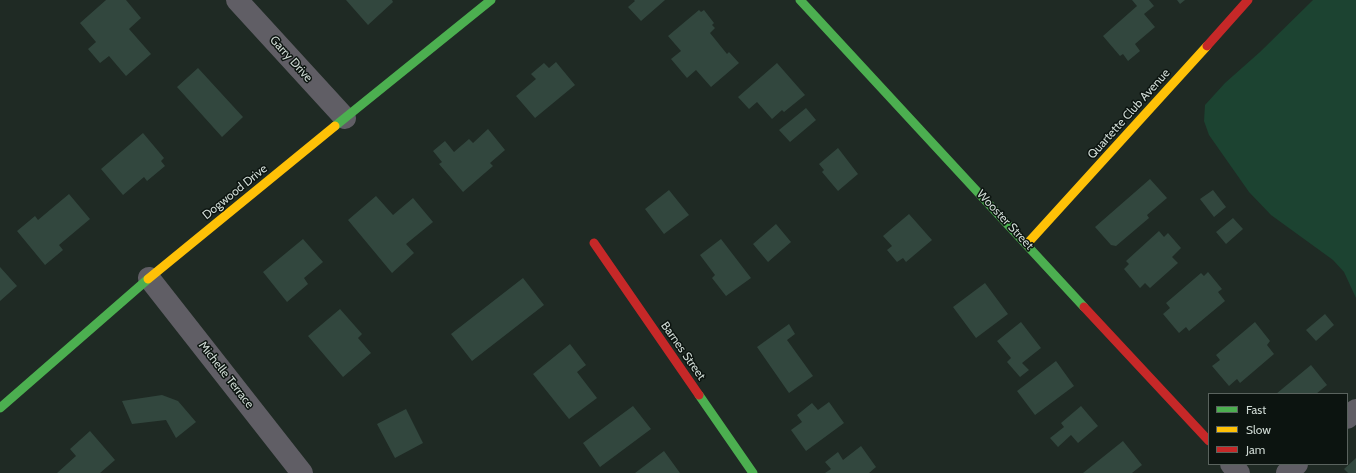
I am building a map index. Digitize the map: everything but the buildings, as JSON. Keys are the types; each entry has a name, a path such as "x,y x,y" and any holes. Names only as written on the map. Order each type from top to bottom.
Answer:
{"street":[{"name":"Garry Drive","path":"237,0 345,118"},
{"name":"Dogwood Drive","path":"0,408 149,278 491,0"},
{"name":"Wooster Street","path":"800,0 1208,440"},
{"name":"Quartette Club Avenue","path":"1027,244 1248,0"},
{"name":"Barnes Street","path":"594,243 753,473"},
{"name":"Michelle Terrace","path":"149,278 302,473"},
{"path":"1348,417 1356,410"},
{"path":"1231,465 1239,473"},
{"path":"1287,473 1296,465"}],"green space":[{"path":"1313,0 1356,0 1356,298 1344,272 1333,260 1271,215 1249,192 1209,135 1204,121 1205,105 1225,83 1260,52"}],"traffic: fast":[{"path":"335,126 491,0"},
{"path":"800,0 1084,307"},
{"path":"0,408 148,279"},
{"path":"699,395 753,473"}],"traffic: slow":[{"path":"1027,244 1207,46"},
{"path":"148,279 335,126"}],"traffic: jam":[{"path":"1207,46 1248,0"},
{"path":"594,243 699,395"},
{"path":"1084,307 1208,440"}]}
